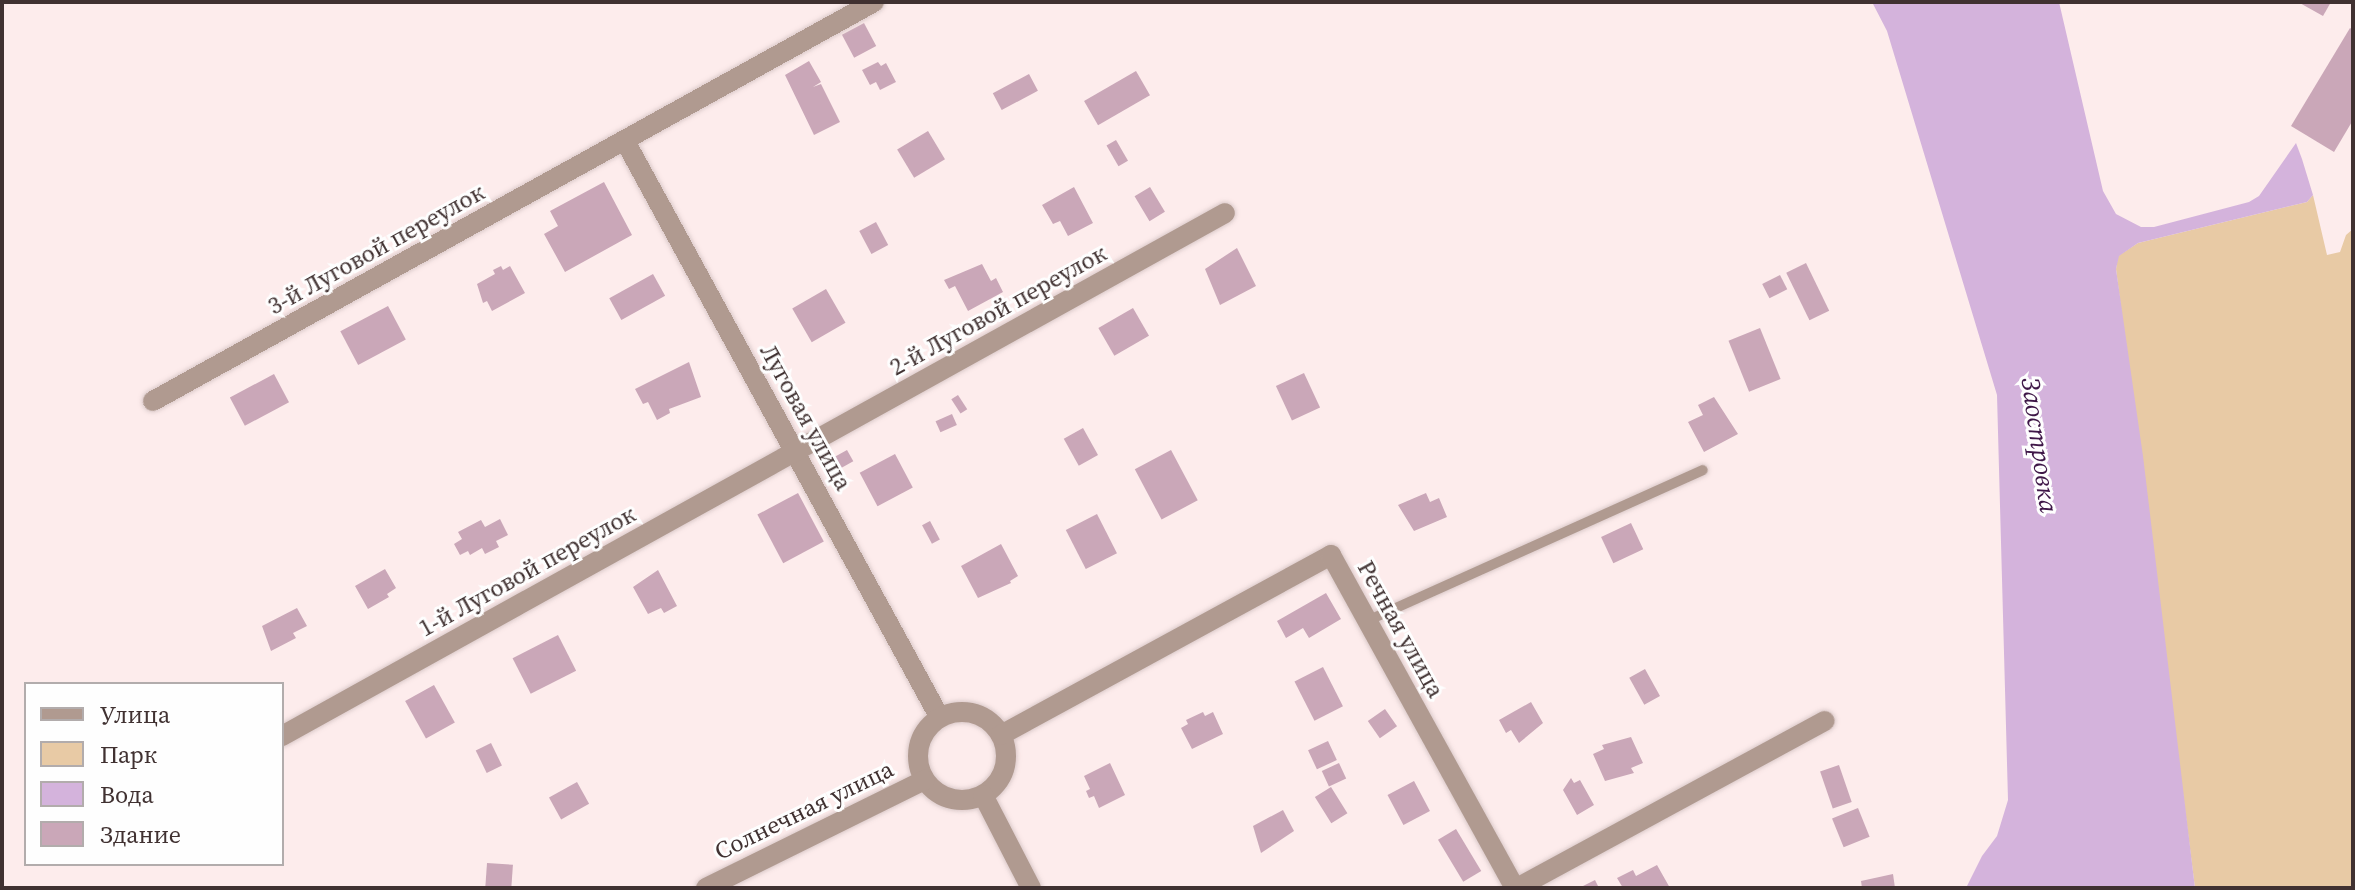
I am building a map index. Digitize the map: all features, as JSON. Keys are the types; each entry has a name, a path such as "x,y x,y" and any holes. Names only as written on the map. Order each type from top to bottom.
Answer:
{"street":[{"name":"3-й Луговой переулок","path":"153,401 874,2"},
{"name":"Луговая улица","path":"625,141 940,718"},
{"name":"2-й Луговой переулок","path":"797,452 1225,213"},
{"name":"1-й Луговой переулок","path":"284,735 797,452"},
{"name":"Речная улица","path":"1001,735 1331,555 1516,888"},
{"path":"967,713 992,724 1001,735 1006,762 994,787 983,795 967,800 951,799 936,792 925,780 918,753 922,739 940,718 967,713"},
{"path":"1516,888 1825,721"},
{"name":"Солнечная улица","path":"706,888 925,780"},
{"path":"983,795 1031,888"}],"lane":[{"path":"1365,621 1703,470"}],"green space":[{"path":"2313,195 2327,255 2340,252 2346,235 2353,229 2353,888 2195,888 2116,269 2118,256 2138,243 2307,202"}],"water":[{"name":"Заостровка","path":"1872,2 2059,2 2103,191 2116,214 2141,227 2154,227 2249,202 2259,196 2296,143 2302,159 2313,195 2307,202 2138,243 2119,256 2116,269 2143,456 2195,888 1966,888 1982,856 1997,836 2008,800 1997,395 1887,31"}],"building":[{"path":"2298,2 2331,2 2323,16"},
{"path":"864,23 876,46 854,58 842,35"},
{"path":"2350,28 2353,30 2353,120 2334,152 2291,126"},
{"path":"809,61 821,82 813,87 821,84 840,122 814,135 785,75"},
{"path":"878,62 881,66 886,63 896,82 880,90 876,82 870,85 862,70"},
{"path":"1136,71 1150,95 1098,125 1084,101"},
{"path":"1029,74 1038,91 1002,110 993,93"},
{"path":"928,131 945,159 914,178 897,150"},
{"path":"1116,140 1128,161 1118,166 1106,146"},
{"path":"604,182 632,235 565,272 544,234 558,226 550,211"},
{"path":"1074,187 1093,223 1068,236 1060,221 1053,224 1042,205"},
{"path":"1150,187 1165,212 1150,221 1135,196"},
{"path":"876,222 888,245 871,254 859,231"},
{"path":"1237,248 1256,286 1220,305 1205,269"},
{"path":"1806,263 1829,311 1809,320 1786,273"},
{"path":"982,264 991,281 996,278 1003,292 968,311 955,286 949,289 944,280"},
{"path":"501,266 503,270 510,266 525,293 492,311 487,301 483,303 477,284 495,274 493,270"},
{"path":"653,274 665,296 621,320 609,298"},
{"path":"1780,275 1787,289 1769,298 1762,284"},
{"path":"826,289 846,323 812,342 792,308"},
{"path":"388,306 406,340 358,365 340,331"},
{"path":"1133,308 1149,336 1114,356 1098,328"},
{"path":"1760,328 1781,379 1749,392 1728,341"},
{"path":"689,362 701,397 669,409 670,413 657,420 648,402 643,404 635,389"},
{"path":"1304,373 1320,407 1292,421 1276,386"},
{"path":"274,374 289,402 245,426 230,397"},
{"path":"958,395 967,409 961,414 951,399"},
{"path":"1714,397 1738,434 1704,452 1688,422 1703,415 1698,405"},
{"path":"952,414 957,425 940,432 936,421"},
{"path":"1083,428 1098,455 1079,466 1064,439"},
{"path":"847,450 853,461 838,470 832,458"},
{"path":"1171,450 1198,500 1162,520 1135,469"},
{"path":"895,454 913,488 878,506 860,473"},
{"path":"798,493 824,542 783,563 757,515"},
{"path":"1426,493 1430,502 1439,498 1447,517 1414,531 1398,505"},
{"path":"1097,514 1117,553 1086,569 1066,530"},
{"path":"500,519 508,535 496,541 499,547 485,554 482,548 470,555 468,551 460,555 454,544 462,539 458,532 481,520 485,527"},
{"path":"930,521 940,540 932,544 922,525"},
{"path":"1631,523 1643,549 1613,563 1601,537"},
{"path":"1001,544 1018,576 1011,583 978,598 961,566"},
{"path":"385,569 396,588 387,594 389,597 368,609 355,586"},
{"path":"658,570 677,606 664,613 661,608 648,614 633,587"},
{"path":"1326,593 1341,619 1309,638 1303,628 1286,638 1277,621"},
{"path":"297,608 307,626 293,633 296,638 271,651 262,626"},
{"path":"558,635 576,671 531,694 513,658"},
{"path":"1323,667 1343,706 1314,721 1294,682"},
{"path":"1645,669 1660,696 1644,705 1629,678"},
{"path":"434,685 455,723 426,739 405,701"},
{"path":"1531,702 1543,723 1519,743 1511,730 1506,733 1499,720"},
{"path":"1385,709 1397,726 1380,738 1368,721"},
{"path":"1203,712 1205,716 1213,712 1223,734 1192,749 1181,728 1188,724 1186,720"},
{"path":"1631,737 1643,763 1631,768 1634,773 1605,781 1593,754 1604,749 1602,745"},
{"path":"1328,741 1337,760 1317,769 1308,750"},
{"path":"491,743 502,765 487,773 476,750"},
{"path":"1110,763 1125,795 1099,808 1094,796 1089,798 1086,791 1090,789 1084,776"},
{"path":"1339,763 1346,778 1329,786 1322,771"},
{"path":"1839,765 1852,802 1833,808 1820,772"},
{"path":"1571,778 1574,783 1580,780 1594,805 1577,815 1563,790"},
{"path":"1414,781 1430,811 1403,825 1388,795"},
{"path":"577,782 589,804 561,819 549,798"},
{"path":"1331,787 1347,813 1331,823 1315,797"},
{"path":"1858,808 1870,837 1844,847 1832,818"},
{"path":"1283,810 1294,831 1261,853 1253,826"},
{"path":"1456,829 1481,871 1463,882 1438,840"},
{"path":"487,863 513,865 511,888 485,888"},
{"path":"1657,865 1670,888 1623,888 1617,878 1633,870 1636,876"},
{"path":"1893,874 1895,888 1862,888 1861,881"},
{"path":"1595,880 1599,888 1579,888"}]}
